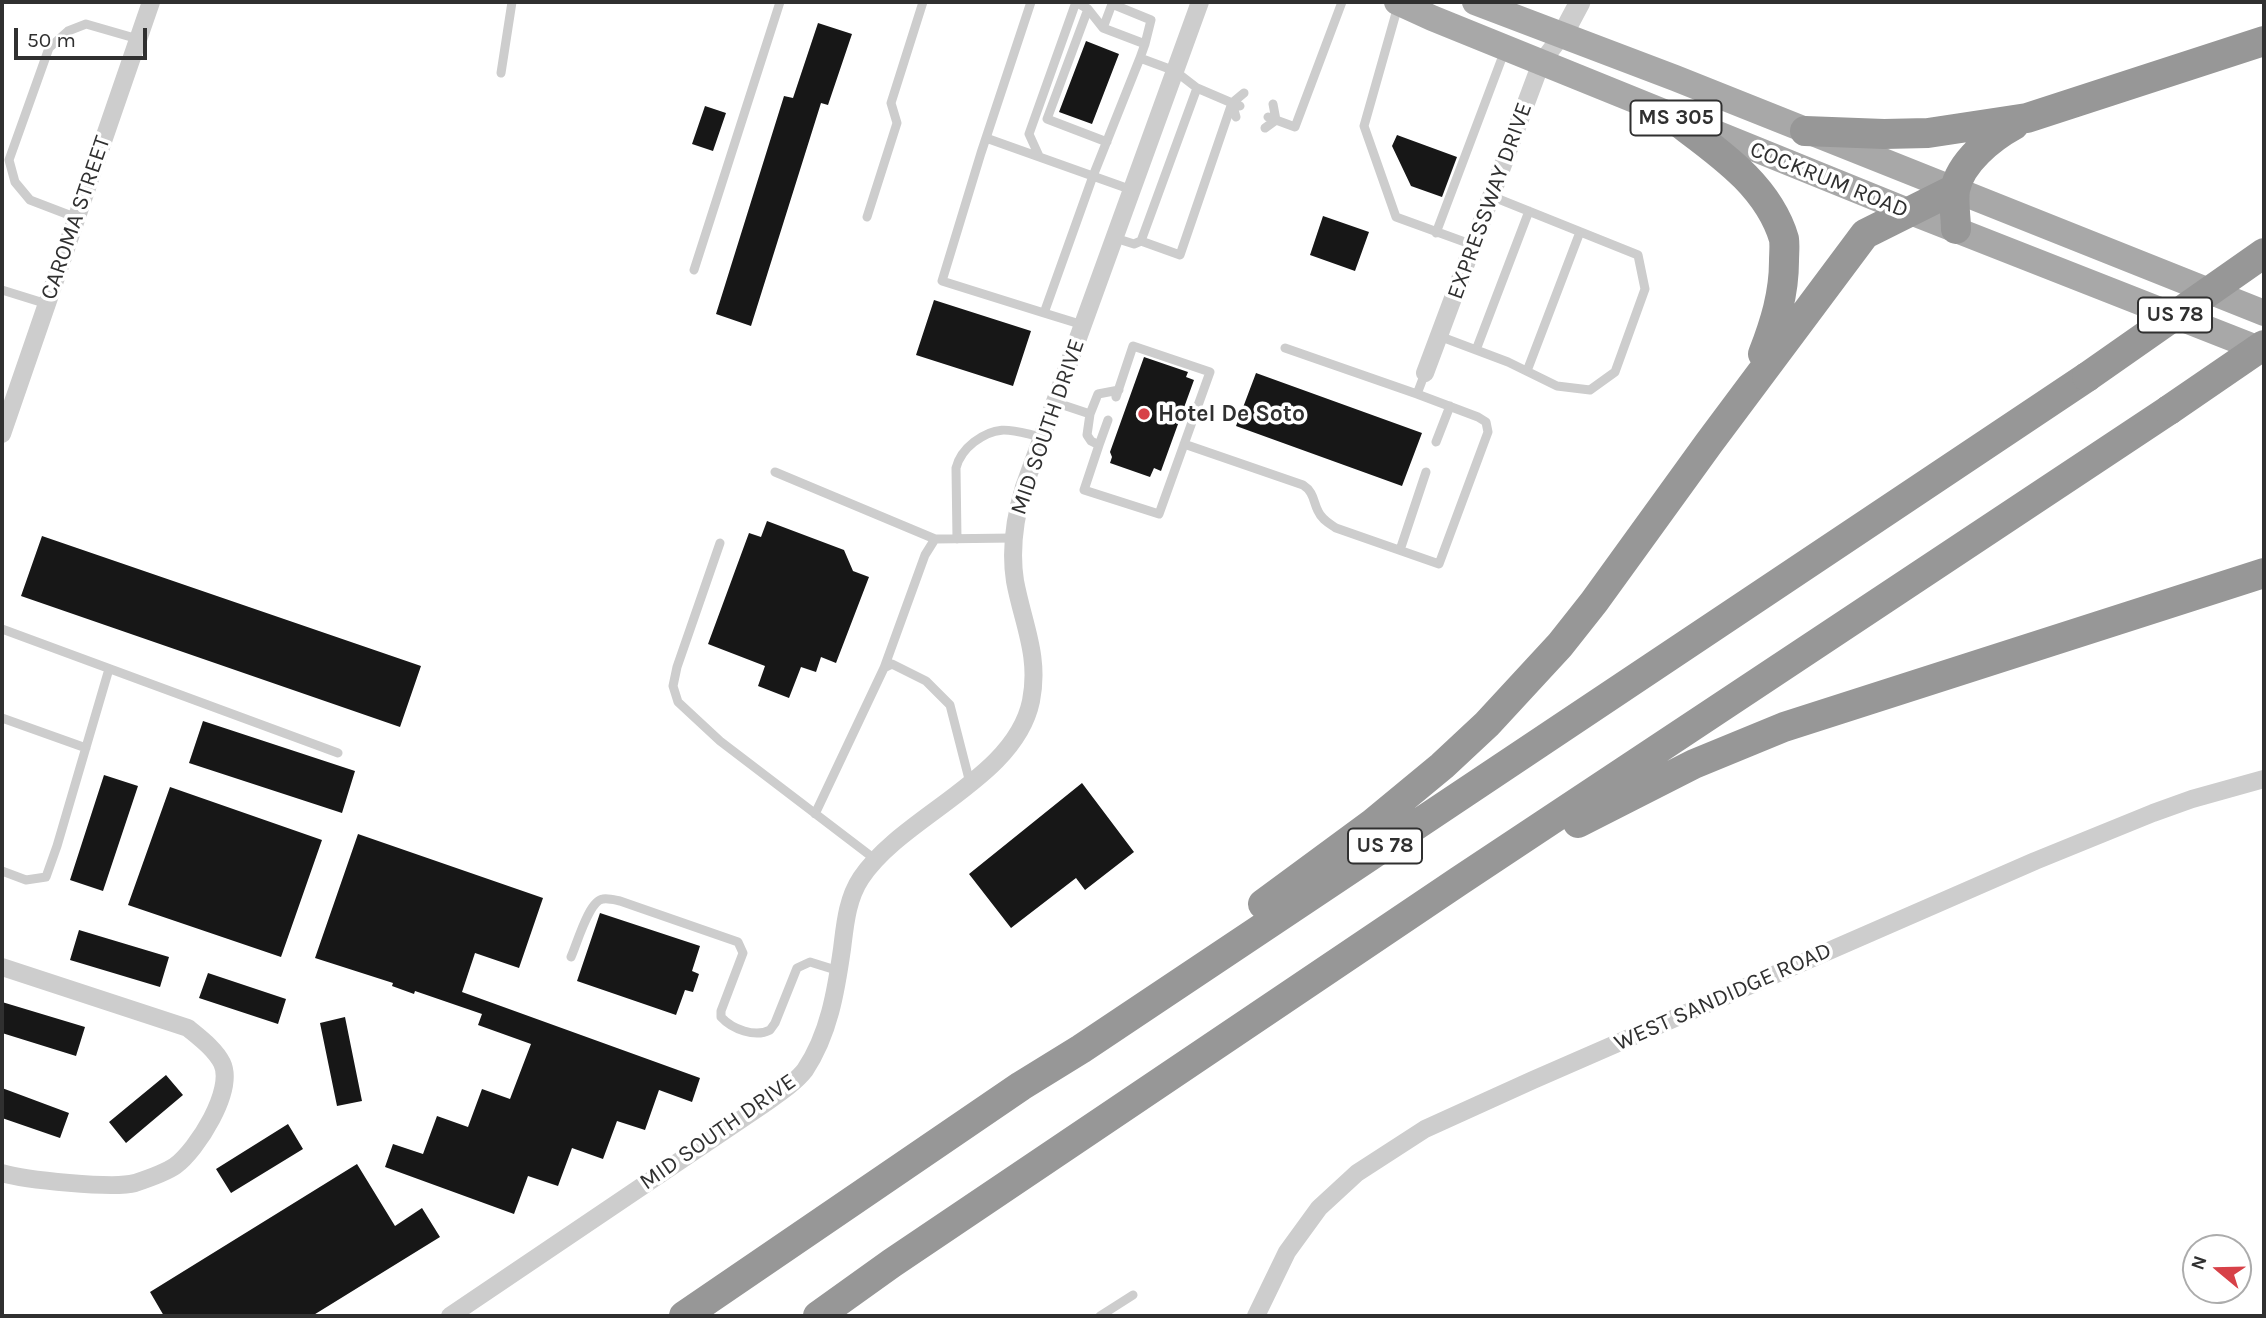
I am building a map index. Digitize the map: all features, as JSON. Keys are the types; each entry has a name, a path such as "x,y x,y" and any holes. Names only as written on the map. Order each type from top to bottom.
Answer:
{"highway":[{"path":"1805,131 1928,133 2027,118 2264,41"},
{"path":"1669,115 1745,175 1766,204 1784,240 1784,274 1779,313 1752,385"},
{"path":"1956,229 1955,189 1961,175 1982,146 1997,134 2027,118"},
{"path":"1081,1049 1174,969 1373,823 1442,766 1487,724 1560,645 1594,602 1866,234 1955,189"},
{"name":"US 78","path":"684,1316 1021,1086 1081,1049 2087,377 2264,254"},
{"path":"818,1316 1459,881 2264,345"},
{"path":"1459,881 1530,849 1619,800 1694,764 1784,727 2264,573"}],"main road":[{"name":"COCKRUM ROAD","path":"1398,2 1669,115 2264,351"},
{"name":"COCKRUM ROAD","path":"1475,2 1563,34 2264,313"}],"street":[{"name":"CAROMA STREET","path":"2,435 151,2"},
{"name":"MID SOUTH DRIVE","path":"450,1316 789,1085 804,1071 822,1038 834,1000 852,895 862,878 895,842 987,769 1016,736 1031,701 1034,663 1015,580 1013,538 1024,487 1200,2"},
{"path":"1563,34 1580,2"},
{"name":"EXPRESSWAY DRIVE","path":"1425,373 1541,63 1563,34"},
{"name":"WEST SANDIDGE ROAD","path":"1255,1316 1287,1252 1319,1208 1357,1173 1425,1129 2035,861 2192,799 2264,779"},
{"path":"2,967 188,1028 209,1046 223,1065 224,1091 208,1128 175,1165 133,1184 41,1181 2,1173"}],"lane":[{"path":"501,74 512,2"},
{"path":"694,270 780,2"},
{"path":"867,217 897,122 891,103 923,2"},
{"path":"1031,2 942,281 1083,325"},
{"path":"1039,156 1029,134 1076,2 1088,9 1103,28 1145,44"},
{"path":"1272,118 1295,127 1342,2"},
{"path":"1398,2 1364,126 1396,217 1473,245"},
{"path":"1044,313 1152,20 1112,3 1103,28"},
{"path":"1088,9 1047,119 1107,142"},
{"path":"76,218 30,200 15,182 9,160 49,48 68,31 86,24 138,39"},
{"path":"1436,233 1506,49"},
{"path":"1140,58 1175,71 1197,88 1236,105"},
{"path":"1141,241 1197,88"},
{"path":"1115,238 1134,244 1141,241 1180,255 1236,105 1244,93"},
{"path":"1265,128 1272,118 1273,104"},
{"path":"1236,105 1236,117"},
{"path":"986,138 1132,190"},
{"path":"1439,336 1527,371 1557,386 1590,390 1615,372 1645,289 1638,255 1491,196"},
{"path":"1476,350 1529,211"},
{"path":"1527,371 1580,232"},
{"path":"2,290 47,304"},
{"path":"1099,445 1087,435 1090,414 1098,394 1118,394 1133,346 1210,372 1160,514 1084,490 1108,420"},
{"path":"1184,444 1303,485 1312,492 1317,510 1324,520 1336,528 1439,564 1488,432 1486,422 1478,416 1285,348"},
{"path":"1417,394 1425,373"},
{"path":"1054,402 1090,414"},
{"path":"1436,442 1450,406"},
{"path":"957,539 956,468 959,457 990,430 1014,431 1042,437"},
{"path":"775,472 934,539 1013,538"},
{"path":"1400,550 1426,472"},
{"path":"815,814 884,668 925,555 934,539"},
{"path":"720,543 677,667 673,686 678,702 720,741 876,860"},
{"path":"2,629 338,753"},
{"path":"884,668 892,664 926,681 950,705 970,783"},
{"path":"2,871 26,880 46,877 109,669"},
{"path":"2,718 86,747"},
{"path":"572,957 590,910 595,902 603,898 620,901 738,942 743,953 720,1011 721,1017 738,1028 756,1034 770,1031 775,1023 797,968 810,962 839,971"},
{"path":"1100,1316 1133,1295"}],"building":[{"path":"818,23 852,34 828,105 821,103 751,326 716,314 784,96 793,98"},
{"path":"1086,41 1119,54 1092,124 1059,112"},
{"path":"705,106 726,113 713,151 692,144"},
{"path":"1397,135 1457,157 1442,197 1411,186 1392,146"},
{"path":"1323,216 1369,232 1355,271 1310,255"},
{"path":"934,300 1031,331 1013,386 916,355"},
{"path":"1144,357 1188,372 1186,377 1194,380 1161,471 1154,468 1150,477 1110,463 1110,452"},
{"path":"1256,373 1422,433 1402,486 1236,426"},
{"path":"767,521 844,550 853,571 869,577 836,663 821,657 816,672 801,667 789,698 758,686 765,666 708,644 749,533 761,537"},
{"path":"42,536 421,666 400,727 21,596"},
{"path":"203,721 355,771 342,813 189,763"},
{"path":"104,775 138,786 103,891 70,880"},
{"path":"1082,783 1134,852 1085,890 1076,878 1011,928 969,874"},
{"path":"170,787 322,840 281,957 128,905"},
{"path":"358,834 543,898 519,968 475,953 462,992 700,1078 692,1102 659,1090 645,1130 617,1121 603,1159 572,1148 558,1186 528,1176 514,1214 385,1167 393,1144 423,1154 437,1116 468,1127 482,1089 510,1099 531,1044 478,1025 482,1014 415,991 414,994 392,986 393,983 315,958"},
{"path":"600,913 700,946 692,971 699,974 693,992 685,990 676,1015 577,981"},
{"path":"79,930 169,957 160,987 70,960"},
{"path":"208,973 286,999 278,1024 199,998"},
{"path":"2,1002 85,1027 76,1056 2,1033"},
{"path":"345,1017 362,1101 337,1106 320,1023"},
{"path":"166,1075 183,1095 126,1143 109,1122"},
{"path":"2,1088 69,1113 60,1138 2,1118"},
{"path":"288,1124 303,1149 231,1193 216,1169"},
{"path":"357,1164 395,1226 422,1208 440,1237 312,1316 164,1316 150,1292"}],"place":[{"name":"Hotel De Soto","path":"1144,414"}]}
